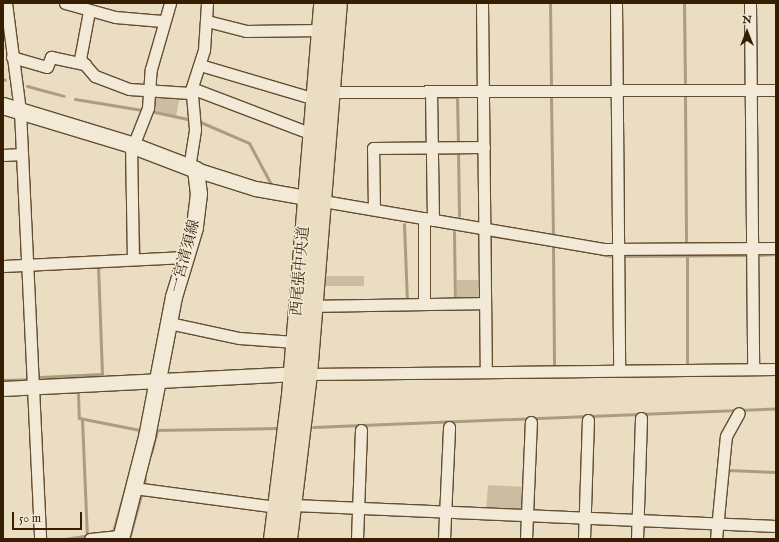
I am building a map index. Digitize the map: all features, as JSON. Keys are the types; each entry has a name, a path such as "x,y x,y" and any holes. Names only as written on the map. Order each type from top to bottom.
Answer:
{"main road":[{"name":"西尾張中央道","path":"288,539 285,506 300,374 313,306 315,199 312,134 322,3"},
{"name":"西尾張中央道","path":"300,374 295,342 331,92 338,3"},
{"path":"3,106 132,145 192,169"},
{"name":"一宮清須線","path":"117,537 134,488 159,382 169,323 197,213 192,169"},
{"name":"西尾張中央道","path":"272,539 285,506"}],"street":[{"path":"6,3 20,111 40,539"},
{"path":"64,3 89,11 162,21"},
{"path":"133,259 132,145 150,91 151,69 162,21 168,14 170,3"},
{"path":"207,3 207,22 200,65 193,90 195,129 192,169 256,189 485,229 619,250 776,248"},
{"path":"482,3 486,372"},
{"path":"616,3 620,370"},
{"path":"750,3 753,369"},
{"path":"89,11 80,59 104,82 150,91 193,90 312,134"},
{"path":"207,22 246,31 320,30"},
{"path":"12,57 47,67 50,57 85,64"},
{"path":"200,65 315,99"},
{"path":"331,92 483,93 776,90"},
{"path":"424,304 432,147 431,92"},
{"path":"374,209 373,148 484,147"},
{"path":"3,155 22,154"},
{"path":"3,266 186,257"},
{"path":"313,306 485,303"},
{"path":"169,323 239,338 295,342"},
{"path":"3,389 300,374 776,368"},
{"path":"716,539 726,436 739,413"},
{"path":"637,539 641,418"},
{"path":"584,539 588,420"},
{"path":"526,539 531,422"},
{"path":"444,539 449,427"},
{"path":"357,539 361,430"},
{"path":"134,488 285,506 776,526"},
{"path":"90,539 117,537"}],"shaded area":[{"path":"154,95 180,96 176,116 150,110"},
{"path":"326,276 364,276 364,286 326,286"},
{"path":"457,280 482,280 482,299 457,299"},
{"path":"488,485 526,487 526,509 486,511"}],"waterway":[{"path":"550,3 551,88"},
{"path":"684,3 685,87"},
{"path":"27,86 64,96"},
{"path":"685,94 686,243"},
{"path":"551,95 553,234"},
{"path":"434,97 457,97 458,144"},
{"path":"75,99 142,110"},
{"path":"150,111 192,120"},
{"path":"198,121 249,143 271,184"},
{"path":"458,150 459,216"},
{"path":"404,224 407,301"},
{"path":"454,232 455,301"},
{"path":"138,233 139,255"},
{"path":"487,235 538,243"},
{"path":"553,246 554,366"},
{"path":"601,254 611,256"},
{"path":"757,255 776,254"},
{"path":"687,255 687,366"},
{"path":"623,256 748,255"},
{"path":"40,377 102,374 98,265"},
{"path":"3,380 26,379"},
{"path":"78,394 79,418 140,430"},
{"path":"313,427 776,408"},
{"path":"82,419 87,536"},
{"path":"153,430 277,428"},
{"path":"112,535 142,430"},
{"path":"151,453 157,430"},
{"path":"727,470 776,472"},
{"path":"144,483 145,478"},
{"path":"129,539 141,495"},
{"path":"65,539 89,535"}]}
